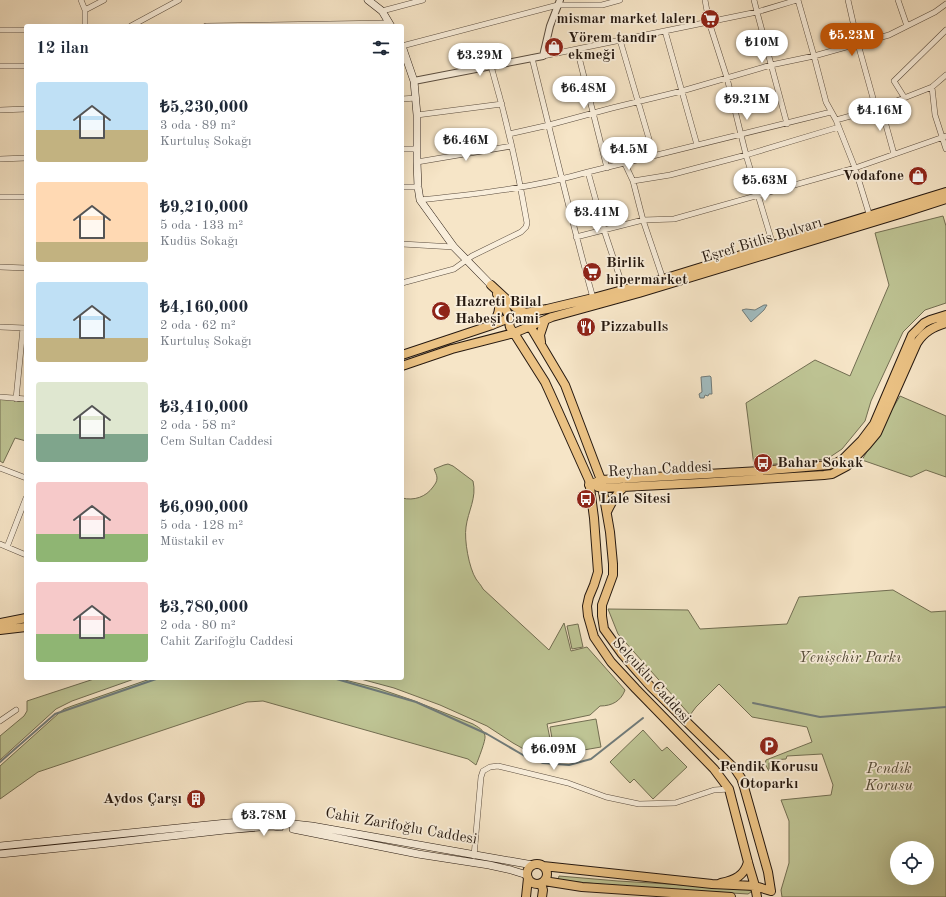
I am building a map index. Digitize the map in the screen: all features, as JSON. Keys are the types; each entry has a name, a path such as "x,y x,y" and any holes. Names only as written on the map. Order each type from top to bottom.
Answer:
{"main road":[{"path":"368,0 382,11 390,24"},
{"path":"404,56 414,81 416,98 417,162 420,200 454,247 466,260 515,307 525,313"},
{"name":"Eşref Bitlis Bulvarı","path":"404,363 514,333 545,320 639,293 871,219 946,192"},
{"name":"Eşref Bitlis Bulvarı","path":"404,354 525,313 624,290 773,245 946,199"},
{"path":"491,285 500,305 496,320 492,325"},
{"name":"Selçuklu Caddesi","path":"491,285 506,310 511,329 550,393 589,480 594,518 598,572 588,597 587,606 588,616 594,637 611,662 714,769 729,789 758,897"},
{"name":"Selçuklu Caddesi","path":"525,313 529,319 530,326 565,385 602,484 607,512 613,574 602,605 604,629 622,654 640,675 735,769 741,778 768,872 772,894"},
{"name":"Reyhan Caddesi","path":"589,485 829,465 836,463 852,451 874,424 912,335 924,323 946,315"},
{"path":"541,343 540,335 545,320"},
{"name":"Reyhan Caddesi","path":"602,484 624,487 700,483 824,475 840,471 856,458 877,433 917,343 922,336 933,328 946,323"},
{"path":"607,512 612,501 624,487"},
{"path":"0,622 24,618"},
{"path":"0,630 24,626"},
{"name":"Cahit Zarifoğlu Caddesi","path":"0,846 220,824 268,821 312,826 533,865"},
{"name":"Cahit Zarifoğlu Caddesi","path":"0,854 272,826 299,829 411,853 489,865 511,870 528,877"},
{"path":"712,884 730,880 742,874 746,869 748,862"},
{"path":"526,897 529,869 533,865 712,884 755,886 772,894"},
{"path":"542,897 542,882 547,875 543,866"},
{"path":"528,877 530,881 535,884 542,882 582,887 731,897"},
{"path":"761,897 772,894"}],"street":[{"path":"81,0 85,10 85,24"},
{"path":"85,10 104,0"},
{"path":"135,24 179,0"},
{"path":"382,11 423,0"},
{"path":"404,45 559,2 602,5 620,0"},
{"path":"705,0 709,22 727,78 746,154 773,245"},
{"path":"754,0 786,124"},
{"path":"414,81 757,12 798,0 826,102 836,120 855,168 871,219"},
{"path":"848,0 858,44 876,109"},
{"path":"898,0 907,26"},
{"path":"542,56 550,26 559,2"},
{"path":"509,134 682,91 772,65 814,56 858,44 889,34 907,26 935,12 946,4"},
{"path":"0,30 24,30"},
{"path":"904,98 894,81 946,30"},
{"path":"665,31 697,145"},
{"path":"620,40 654,156"},
{"path":"577,49 607,168"},
{"path":"532,58 576,237 593,298"},
{"path":"0,66 24,66"},
{"path":"404,282 454,269 472,256 520,232 528,223 512,146 491,66"},
{"path":"836,120 876,109 904,98 932,86 946,74"},
{"path":"932,86 935,115 944,137 946,149"},
{"path":"404,99 416,98"},
{"path":"417,115 502,104"},
{"path":"882,107 894,154"},
{"path":"0,110 24,109"},
{"path":"420,200 479,194 562,180 588,172 831,112"},
{"path":"633,181 670,175 839,127"},
{"path":"576,237 644,220 674,219 855,168 944,137"},
{"path":"417,162 512,146"},
{"path":"404,149 417,149"},
{"path":"0,159 24,158"},
{"path":"625,164 633,181 663,279"},
{"path":"588,172 604,230 624,290"},
{"path":"404,187 418,187"},
{"path":"0,197 24,197"},
{"path":"404,244 454,247"},
{"path":"0,267 24,268"},
{"path":"0,327 24,328"},
{"path":"16,399 24,336"},
{"path":"0,397 24,400"},
{"path":"0,468 24,477"},
{"path":"7,547 24,503"},
{"path":"0,544 24,554"},
{"path":"0,721 16,710"},
{"path":"474,863 481,777 483,771 490,767 498,766 528,773 568,783 606,797 639,804 675,803 714,790 729,789"}],"green space":[{"path":"943,216 946,226 946,303 925,310 903,332 871,401 865,421 842,449 827,459 754,466 746,403 815,360 850,376 889,285 875,233"},
{"path":"900,396 946,416 946,477 926,470 911,477 862,460"},
{"path":"0,397 24,400 24,440 15,438 3,463 0,461"},
{"path":"448,464 453,466 473,481 474,493 467,521 466,539 473,574 483,589 549,650 564,623 571,651 587,647 625,690 616,702 600,706 590,715 547,724 554,758 550,759 538,757 487,726 440,705 394,688 364,680 404,680 404,498 411,499 423,496 427,493 437,481 437,476 434,469"},
{"path":"893,590 931,612 946,611 946,897 782,897 781,890 789,863 789,821 781,800 831,795 833,785 822,754 787,756 786,759 772,760 769,763 769,771 765,764 766,760 812,742 807,727 752,717 719,684 690,715 618,634 608,609 688,610 700,629 787,624 799,597"},
{"path":"578,624 583,647 572,649 567,626"},
{"path":"91,680 131,680 72,701 56,709 0,760 0,736 24,716 27,711 27,701"},
{"path":"147,680 345,680 377,688 412,700 473,724 482,730 485,738 476,765 468,759 263,701 247,702 38,772 0,799 0,766 64,709"},
{"path":"596,719 601,747 555,755 550,727"},
{"path":"643,730 662,751 667,747 687,767 653,799 634,779 630,783 610,762"},
{"path":"559,876 735,888 751,890 751,892 748,894 605,885 558,880"}],"water":[{"path":"767,305 764,310 751,322 742,310 755,310"},
{"path":"710,376 712,394 709,394 708,396 705,395 704,398 700,398 699,394 702,392 701,377"}],"waterway":[{"path":"0,762 55,714 153,680"},
{"path":"340,680 416,702 487,734 523,755 543,763 569,765 591,759 643,718"},
{"path":"753,703 820,717 946,707"}],"place":[{"name":"mismar market lalerı","path":"710,19"},
{"name":"Yörem tandır ekmeği","path":"554,47"},
{"name":"Vodafone","path":"918,176"},
{"name":"Birlik hipermarket","path":"592,272"},
{"name":"Hazreti Bilal Habeşi Cami","path":"441,311"},
{"name":"Pizzabulls","path":"586,327"},
{"name":"Bahar Sokak","path":"763,463"},
{"name":"Lale Sitesi","path":"586,499"},
{"name":"Pendik Korusu Otoparkı","path":"769,746"},
{"name":"Aydos Çarşı","path":"196,799"}],"park label":[{"name":"Yenişehir Parkı","path":"850,658"},
{"name":"Pendik Korusu","path":"889,778"}]}
